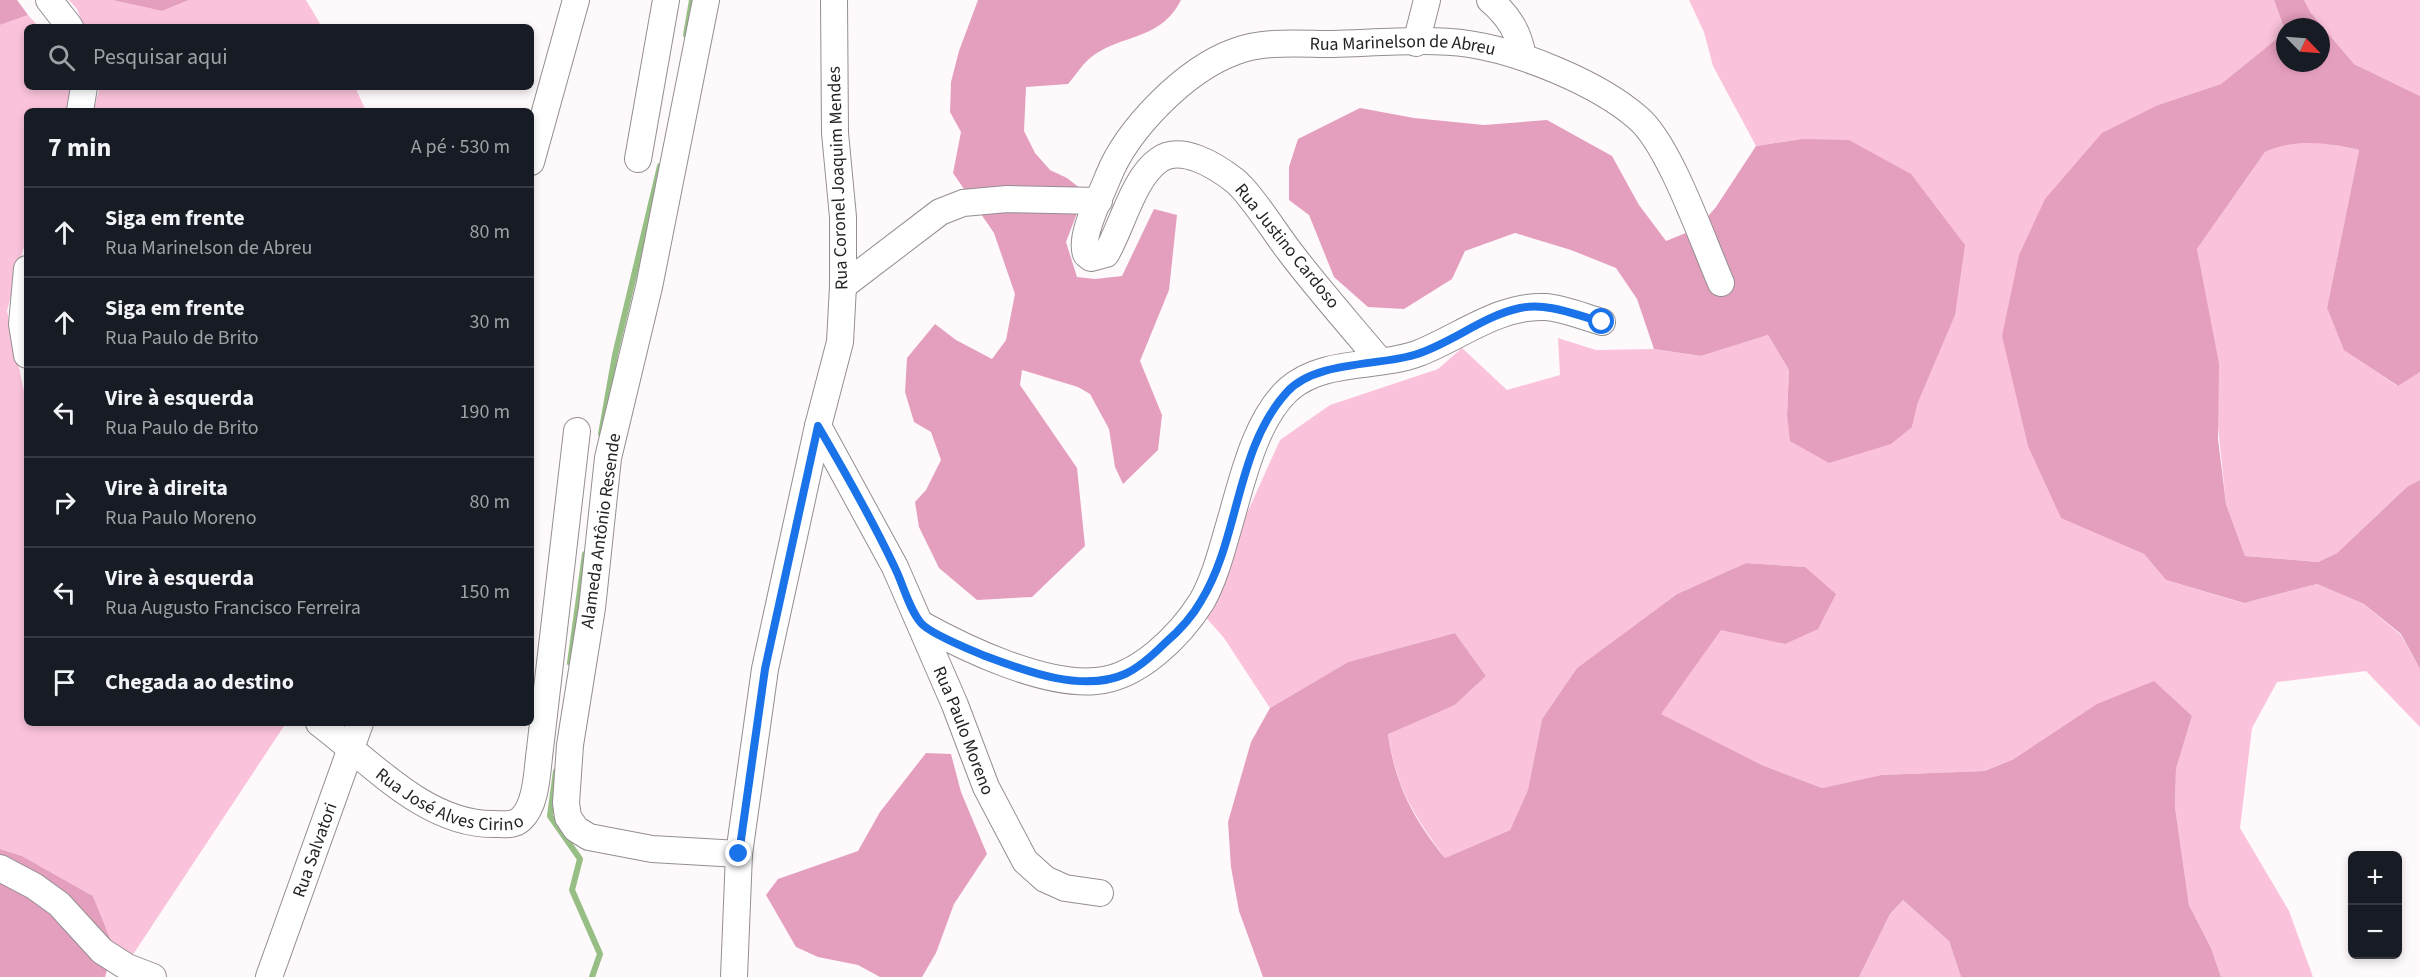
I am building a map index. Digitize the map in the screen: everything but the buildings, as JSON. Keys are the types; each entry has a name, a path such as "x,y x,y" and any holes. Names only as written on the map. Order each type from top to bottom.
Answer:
{"street":[{"path":"49,0 68,24"},
{"path":"534,151 576,0"},
{"path":"638,159 666,0"},
{"name":"Alameda Antônio Resende","path":"706,0 649,287 608,458 591,608 570,745 566,803 568,818 576,829 589,837 652,849 739,854"},
{"name":"Rua Coronel Joaquim Mendes","path":"734,977 739,854 765,669 818,426 840,342 843,217 835,133 834,0"},
{"path":"1416,43 1427,0"},
{"path":"1490,0 1512,22 1521,43 1523,57"},
{"name":"Rua Marinelson de Abreu","path":"1091,258 1086,254 1084,238 1114,163 1143,120 1201,68 1235,51 1268,45 1468,44 1523,57 1600,92 1639,118 1660,145 1721,283"},
{"path":"80,108 84,90"},
{"name":"Rua Justino Cardoso","path":"1091,258 1106,254 1118,234 1142,177 1160,159 1176,155 1199,159 1236,181 1294,257 1380,361"},
{"path":"843,286 940,212 963,203 1006,200 1099,201"},
{"path":"24,302 22,324 24,336"},
{"path":"921,624 960,646 1002,662 1058,678 1096,681 1125,674 1153,655 1179,630 1202,601 1221,553 1251,454 1270,413 1290,388 1324,370 1412,356 1447,342 1494,317 1522,307 1547,307 1602,322"},
{"name":"Rua Paulo Moreno","path":"818,426 855,489 921,624 986,786 1025,861 1045,879 1065,888 1100,893"},
{"name":"Alameda Antônio Resende","path":"534,787 578,431"},
{"path":"323,726 353,748"},
{"name":"Rua Salvatori","path":"269,977 359,726"},
{"name":"Rua José Alves Cirino","path":"353,748 420,803 462,820 481,824 511,824 520,820 527,810 534,787"},
{"path":"0,868 34,886 59,904 102,951 127,967 153,977"}],"shaded area":[{"path":"0,0 17,0 28,15 0,25"},
{"path":"69,0 112,0 162,11 189,0 306,0 320,24 83,24 77,9"},
{"path":"112,0 189,0 162,11"},
{"path":"978,0 1181,0 1172,14 1162,23 1139,36 1101,51 1089,59 1068,84 1026,87 1024,131 1035,153 1050,170 1067,178 1085,192 1066,242 1077,277 1095,279 1122,276 1154,209 1177,215 1169,290 1140,361 1162,415 1158,450 1123,484 1115,467 1109,429 1090,394 1078,387 1022,370 1020,385 1077,468 1085,546 1032,597 977,600 939,568 919,527 915,502 926,490 941,460 931,432 914,422 905,392 907,358 935,324 956,340 992,359 1006,340 1015,294 994,233 953,173 961,132 950,112 951,82 959,51"},
{"path":"1689,0 2274,0 2280,18 2276,18 2276,39 2221,84 2158,105 2106,537 2144,554 2166,580 2243,603 2317,584 2364,604 2401,635 2420,669 2420,727 2366,671 2277,682 2252,728 2240,828 2289,911 2313,977 2221,977 2211,948 2189,905 2175,807 2176,769 2192,716 2014,759 1983,771 1881,775 1822,788 1762,765 1660,714 1721,629 1785,644 1805,567 1746,563 1677,594 1577,668 1542,719 1528,791 1510,830 1445,858 1415,814 1401,785 1388,733 1455,705 1486,676 1455,633 1348,662 1270,708 1224,638 1202,613 1280,440 1330,405 1438,369 1462,348 1507,390 1560,375 1558,338 1596,350 1654,349 1701,356 1768,335 1789,370 1787,415 1912,427 1918,402 1802,139 1756,146 1713,66 1704,32"},
{"path":"2274,0 2304,0 2315,18 2280,18"},
{"path":"2304,0 2420,0 2420,96 2354,64 2330,36 2330,18 2315,18"},
{"path":"28,15 36,24 24,24 24,90 74,90 70,108 24,108 24,246 7,311 24,392 24,726 284,726 132,956 114,948 93,896 22,856 0,849 0,25"},
{"path":"2330,36 2354,64 2420,96 2420,372 2398,386 2344,350 2327,308 2359,150 2335,145 2300,143 2265,152 2197,249 2219,364 2218,439 2226,504 2245,556 2318,562 2337,553 2408,486 2420,480 2420,669 2401,634 2364,604 2317,584 2244,603 2166,580 2144,554 2061,518 2028,446 2002,336 2019,255 2045,199 2102,133 2158,105 2221,84 2276,39 2276,72 2330,72"},
{"path":"99,90 356,90 365,108 94,108"},
{"path":"1360,108 1414,118 1484,125 1547,120 1612,156 1639,205 1666,241 1698,228 1716,207 1756,146 1802,139 1849,140 1911,174 1965,245 1955,315 1918,402 1912,427 1891,444 1829,463 1790,441 1787,415 1789,370 1768,335 1701,356 1654,349 1637,299 1616,268 1571,250 1515,233 1465,251 1452,279 1404,309 1368,307 1334,277 1309,215 1289,200 1289,167 1298,139"},
{"path":"2319,142 2359,150 2327,308 2345,350 2397,386 2420,372 2420,480 2408,486 2337,553 2318,562 2245,556 2226,504 2205,300 2197,249 2265,152 2282,144"},
{"path":"1746,563 1805,567 1836,594 1818,629 1785,644 1721,630 1661,714 1762,765 1822,788 1881,775 1984,771 2014,759 2097,704 2154,681 2192,716 2176,769 2175,807 2189,905 2211,948 2221,977 1961,977 1949,941 1903,900 1890,914 1859,977 1263,977 1239,911 1231,867 1228,822 1251,742 1270,708 1348,662 1455,633 1486,676 1455,705 1388,734 1395,769 1407,800 1445,858 1510,830 1528,790 1542,719 1577,668 1677,594"},
{"path":"926,753 951,754 961,792 987,854 954,904 936,953 922,977 880,977 858,965 818,957 796,947 766,895 778,879 858,851 880,812"},
{"path":"0,849 22,856 93,896 114,948 105,977 0,977"},
{"path":"1903,900 1949,941 1961,977 1859,977 1890,914"}],"waterway":[{"path":"686,35 692,0"},
{"path":"601,434 615,355 660,166"},
{"path":"570,663 585,554"},
{"path":"556,771 550,816 580,859 572,890 600,954 592,977"}],"route":[{"path":"739,854 765,669 818,426 850,480 895,567 921,624 960,646 1002,662 1058,678 1096,681 1125,674 1153,655 1179,630 1202,601 1221,553 1251,454 1270,413 1290,388 1324,370 1412,356 1447,342 1494,317 1522,307 1547,307 1602,322"}]}
